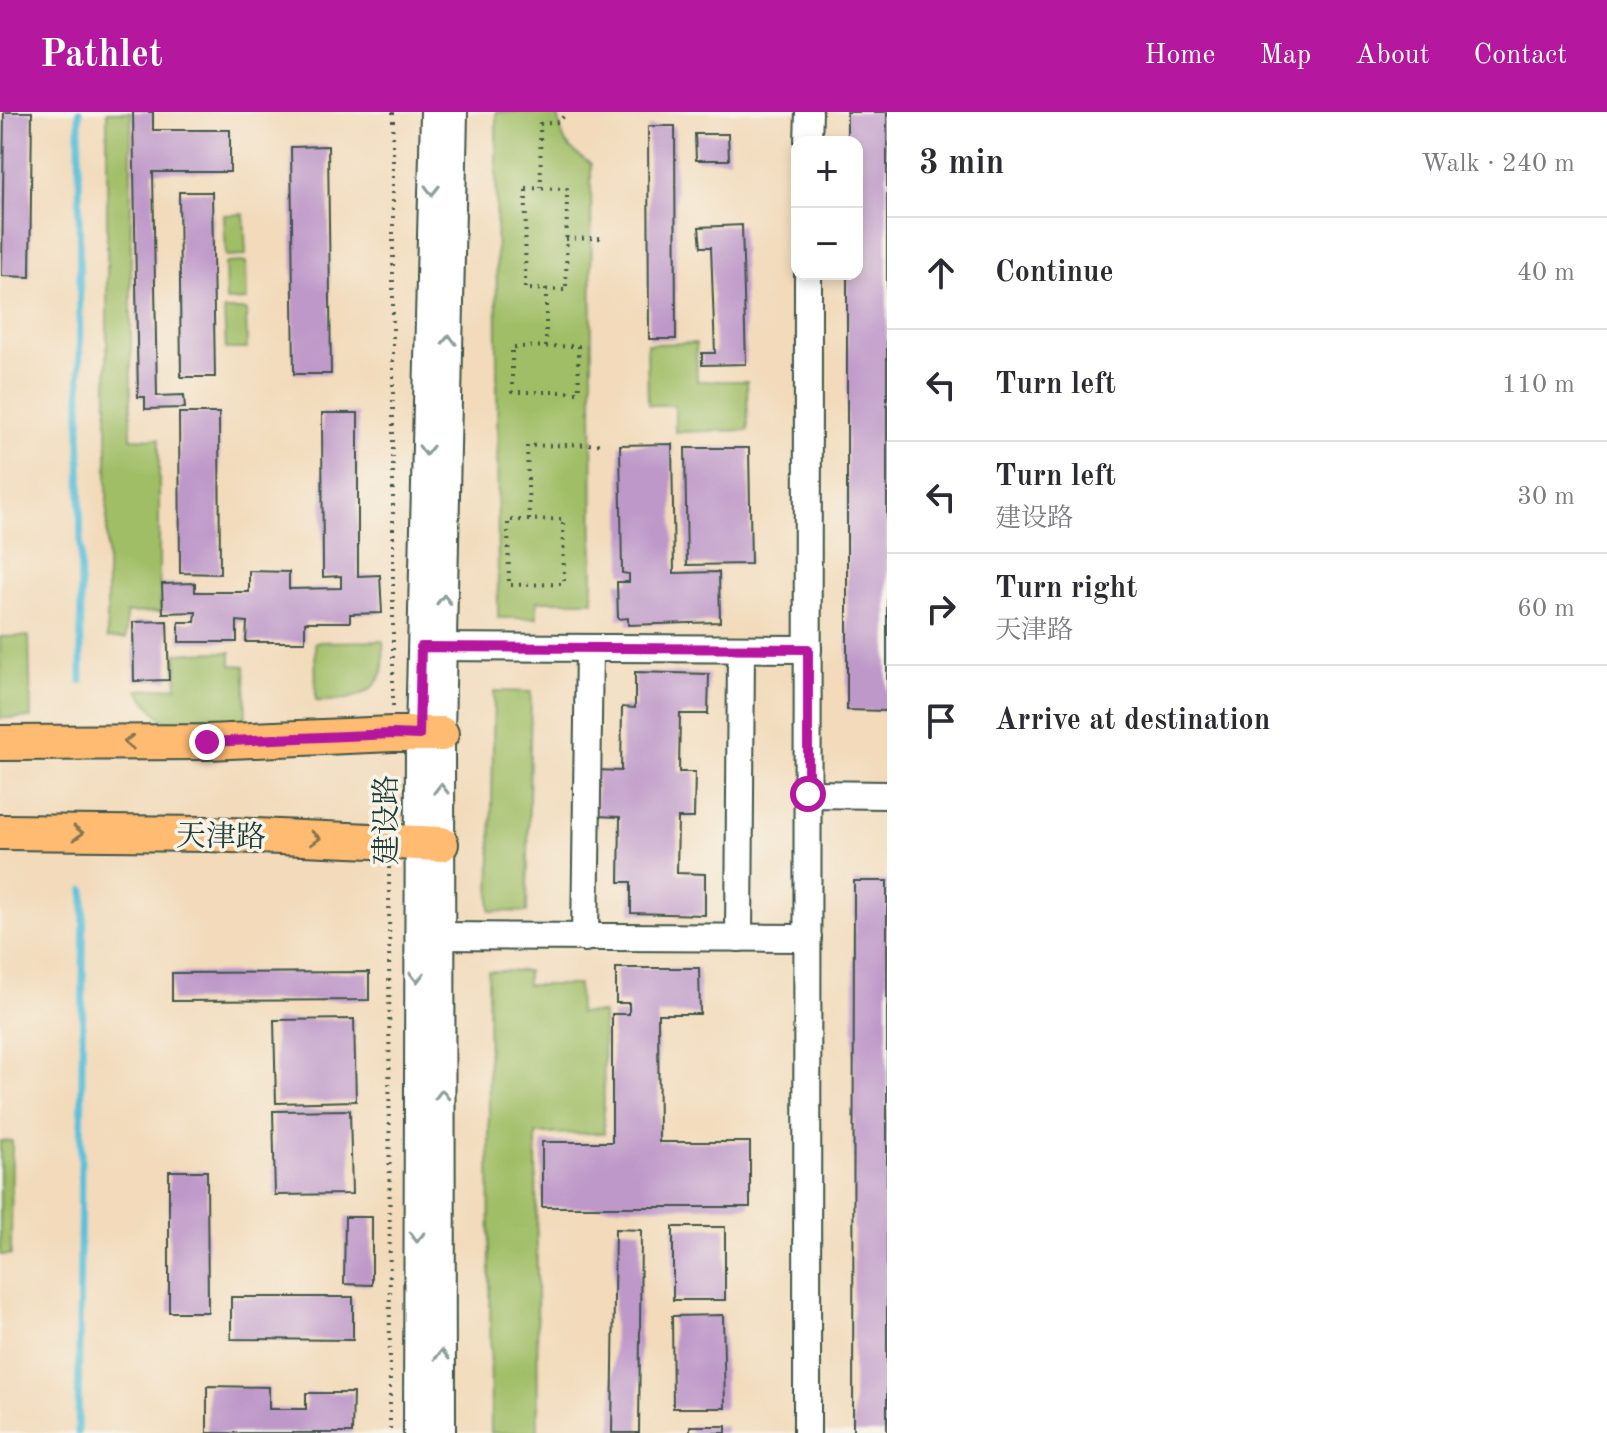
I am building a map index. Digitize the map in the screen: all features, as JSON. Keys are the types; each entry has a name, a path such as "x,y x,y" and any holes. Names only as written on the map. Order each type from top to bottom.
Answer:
{"main road":[{"path":"0,743 207,742 417,734"},
{"name":"天津路","path":"0,832 209,834 416,842"}],"street":[{"name":"建设路","path":"432,647 434,112"},
{"name":"建设路","path":"442,1433 430,936 416,842 417,734 432,647 454,112"},
{"path":"808,136 809,112"},
{"path":"807,1433 808,280"},
{"path":"432,647 808,649"},
{"path":"585,938 589,648"},
{"path":"739,938 741,649"},
{"path":"808,794 887,795"},
{"name":"建设路","path":"417,1433 430,936"},
{"path":"430,936 808,938"}],"path":[{"path":"393,112 417,734"},
{"path":"541,188 540,124 559,122 567,112"},
{"path":"526,188 567,189 566,239 566,290 525,289 526,188"},
{"path":"566,239 603,238"},
{"path":"546,289 546,347"},
{"path":"578,346 579,392 512,392 512,347 546,347 578,346"},
{"path":"529,520 527,446 603,444"},
{"path":"563,519 564,584 509,585 508,520 529,520 563,519"},
{"path":"390,1433 416,842"}],"green space":[{"path":"107,112 131,112 131,438 159,439 161,612 126,613 126,639 107,638"},
{"path":"496,112 558,112 567,144 591,164 593,601 537,601 537,618 498,618"},
{"path":"244,214 246,255 226,256 224,215"},
{"path":"246,262 247,300 226,301 225,263"},
{"path":"224,310 246,310 247,349 226,349"},
{"path":"696,343 697,381 747,381 748,430 675,432 675,405 648,405 647,344"},
{"path":"29,636 31,718 0,718 0,637"},
{"path":"383,641 382,673 371,688 354,697 316,701 315,642"},
{"path":"231,652 231,665 245,666 246,728 169,722 149,706 138,690 177,687 176,653"},
{"path":"494,691 531,692 527,912 490,911"},
{"path":"488,971 527,971 527,985 578,985 579,1013 603,1013 604,1133 536,1134 538,1433 491,1433"},
{"path":"0,1141 12,1141 11,1255 0,1255"}],"building":[{"path":"4,112 32,112 30,277 2,276"},
{"path":"133,112 153,112 153,130 230,130 230,172 153,172 157,396 184,395 185,408 145,409 145,397 138,397"},
{"path":"847,112 887,112 887,711 847,710 847,280 863,280 863,136 847,136"},
{"path":"648,126 675,126 676,339 649,339"},
{"path":"695,134 728,134 729,160 696,160"},
{"path":"328,146 331,374 294,374 291,147"},
{"path":"179,192 212,192 215,377 181,377"},
{"path":"742,225 746,364 702,365 702,353 715,353 711,247 701,247 699,227"},
{"path":"179,413 219,413 220,574 180,573"},
{"path":"322,413 358,413 358,576 380,575 382,613 350,614 350,622 305,622 305,642 246,642 247,622 237,621 237,642 179,642 179,622 195,622 196,612 163,613 162,584 195,583 195,592 249,592 249,571 289,572 289,589 341,588 341,576 323,577"},
{"path":"672,444 674,573 719,572 720,622 628,625 628,618 618,619 617,582 629,582 629,574 622,573 620,445"},
{"path":"685,448 749,448 751,564 687,565"},
{"path":"167,621 169,680 134,681 133,622"},
{"path":"635,672 709,674 708,714 680,714 679,772 695,772 694,818 678,818 677,873 705,874 705,915 631,913 631,882 619,882 620,817 596,816 597,770 621,771 622,707 635,708"},
{"path":"854,881 887,881 887,1433 853,1433"},
{"path":"616,968 699,968 700,1014 658,1014 659,1142 750,1142 750,1207 542,1207 542,1142 612,1142 612,1014 629,1014 629,1003 616,1003"},
{"path":"369,972 369,1000 172,1001 172,973"},
{"path":"354,1019 356,1101 276,1103 274,1020"},
{"path":"350,1110 352,1194 275,1195 273,1111"},
{"path":"169,1171 207,1171 208,1312 169,1312"},
{"path":"345,1217 372,1217 372,1285 344,1284"},
{"path":"673,1227 725,1227 725,1300 673,1300"},
{"path":"615,1229 641,1230 639,1433 612,1433"},
{"path":"231,1297 353,1297 353,1340 231,1339"},
{"path":"723,1315 725,1408 673,1408 672,1316"},
{"path":"207,1386 269,1387 269,1409 306,1409 306,1393 353,1393 352,1433 207,1433"},
{"path":"690,1426 726,1426 726,1433 690,1433"}],"waterway":[{"path":"79,112 81,681"},
{"path":"78,1433 84,890"}],"route":[{"path":"207,742 419,735 421,647 808,649 808,794"}]}
